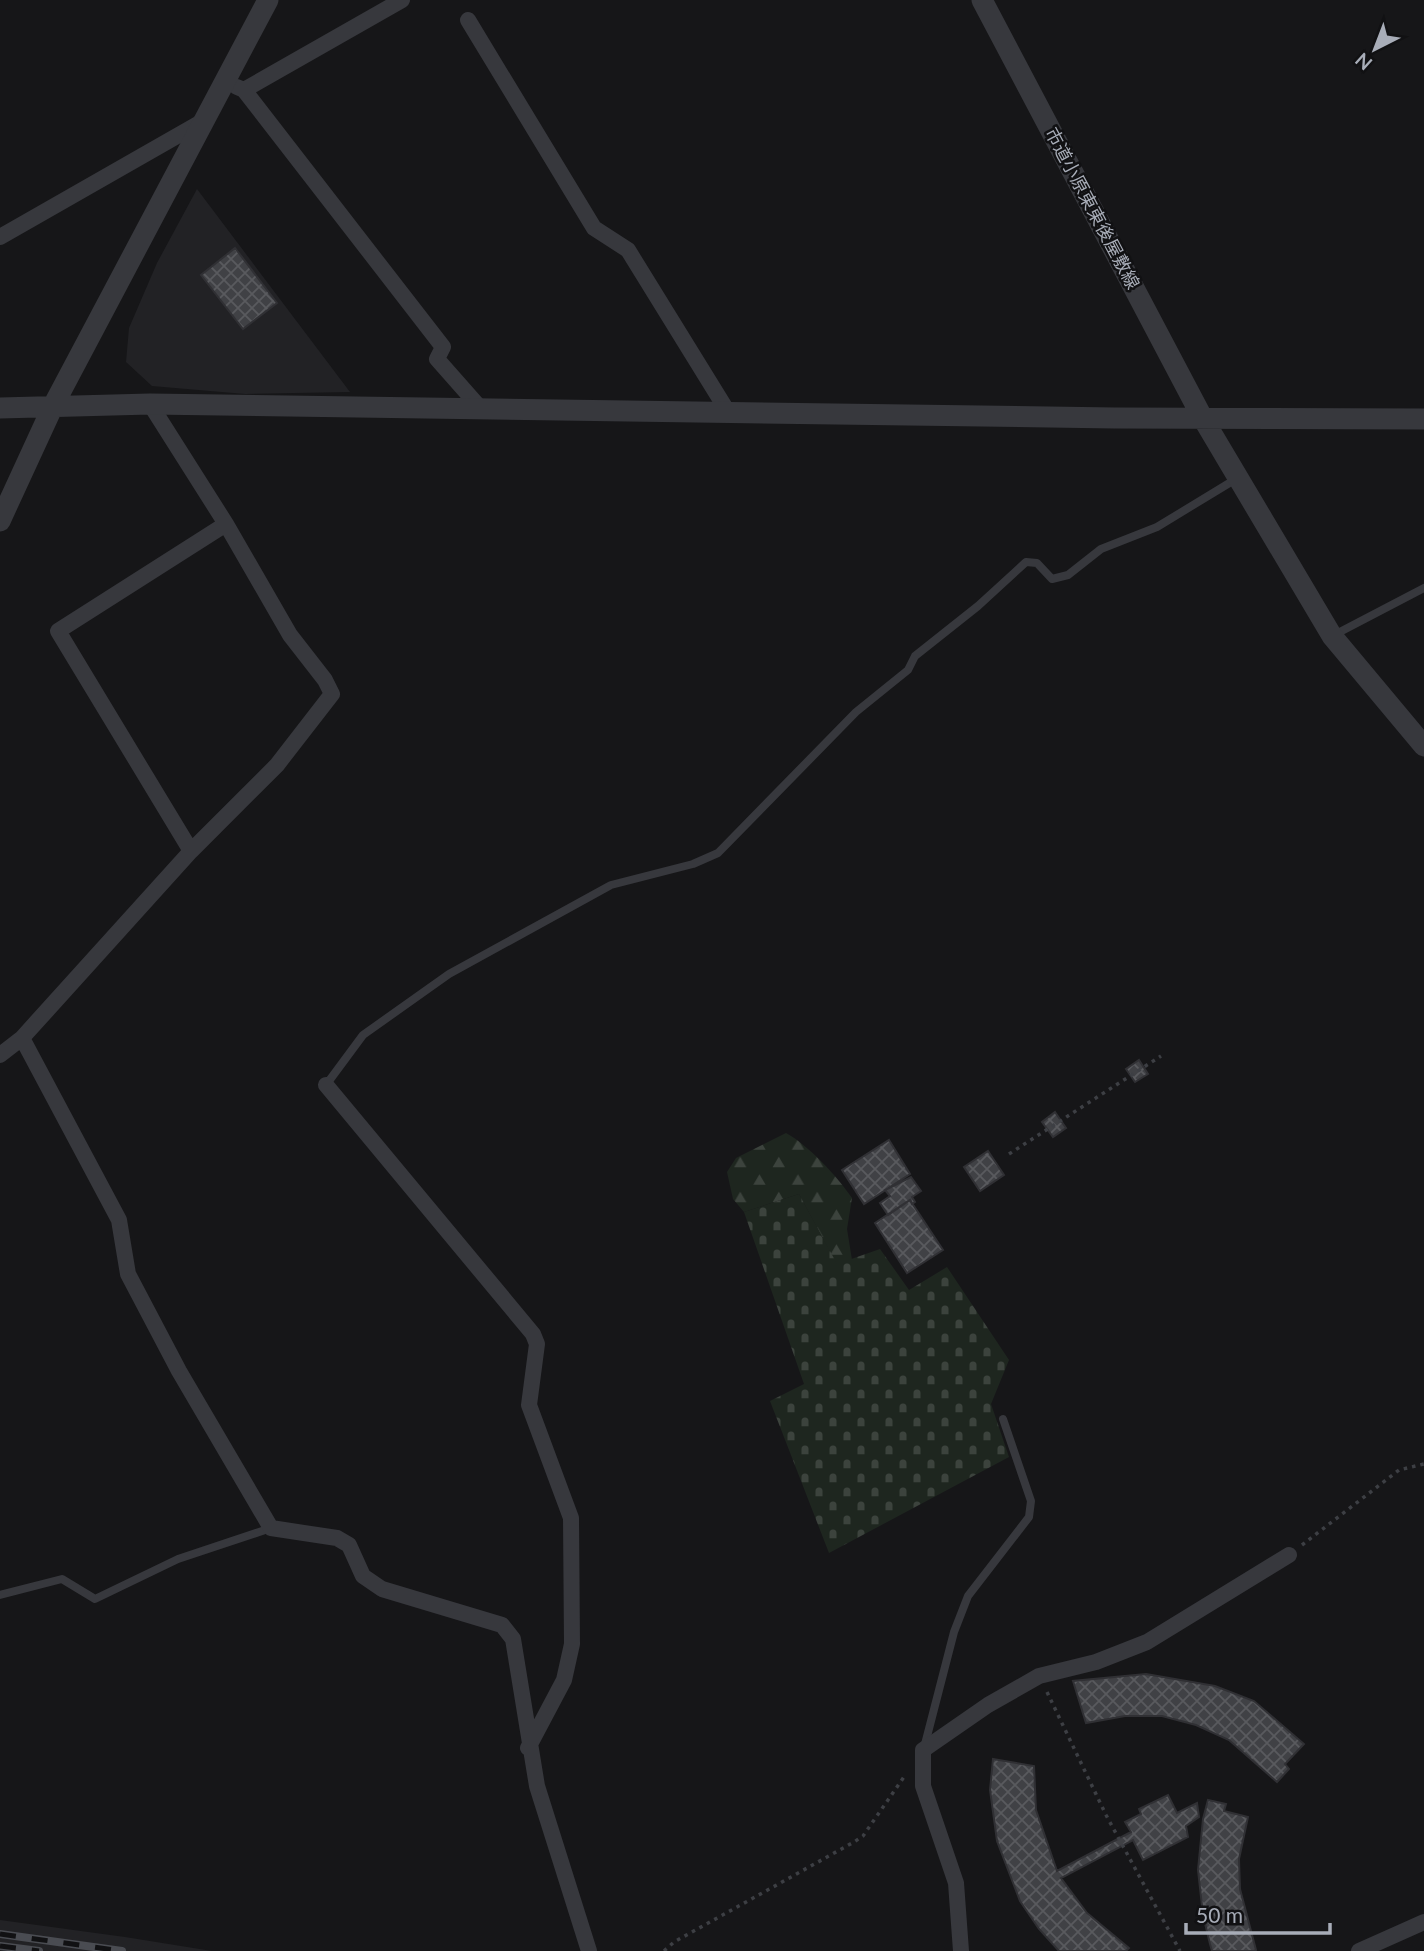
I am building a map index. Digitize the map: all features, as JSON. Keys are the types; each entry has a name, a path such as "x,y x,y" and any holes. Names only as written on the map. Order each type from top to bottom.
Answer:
{"street":[{"path":"234,87 268,0"},
{"path":"0,521 53,407 205,119 234,87 402,0"},
{"name":"市道小原東東後屋敷線","path":"982,0 1202,417 1238,478 1332,636 1424,746"},
{"path":"468,20 594,228 628,250 728,412"},
{"path":"234,87 443,347 437,359 482,410"},
{"path":"0,237 205,119"},
{"path":"0,408 150,404 1424,419"},
{"path":"0,1055 22,1038 191,851 277,765 332,694 325,680 290,635 226,524 150,404"},
{"path":"191,851 58,631 226,524"},
{"path":"22,1038 119,1220 128,1274 179,1371 271,1528 337,1538 349,1545 363,1576 382,1589 502,1625 513,1639 528,1748 537,1786 589,1951"},
{"path":"326,1084 460,1244 533,1334 537,1344 529,1405 571,1518 572,1644 564,1680 528,1748"},
{"path":"961,1951 956,1883 923,1786 923,1750 988,1704 1040,1676 1096,1662 1147,1642 1201,1612 1289,1555"},
{"path":"1359,1951 1424,1922"}],"lane":[{"path":"326,1084 363,1035 449,974 611,885 693,864 718,853 847,721 908,670 915,656 978,606 1026,562 1038,563 1052,579 1068,575 1101,549 1157,527 1238,478"},
{"path":"1332,636 1424,588"},
{"path":"923,1750 954,1632 968,1596 1029,1517 1031,1501 1003,1419"},
{"path":"0,1595 62,1579 95,1600 178,1559 271,1528"}],"path":[{"path":"1009,1154 1161,1056"},
{"path":"1289,1555 1399,1470 1424,1464"},
{"path":"1040,1676 1106,1815 1180,1951"},
{"path":"664,1951 674,1942 863,1836 923,1750"}],"shaded area":[{"path":"197,189 350,392 245,394 152,386 126,362 129,328 157,263"},
{"path":"0,1920 125,1937 212,1951 0,1951"}],"green space":[{"path":"786,1133 822,1162 852,1198 847,1229 852,1260 837,1265 799,1194 744,1212 733,1199 727,1172 736,1158"},
{"path":"799,1194 837,1264 880,1249 909,1290 947,1267 1009,1360 991,1404 1009,1457 829,1553 770,1401 804,1384 744,1212"}],"building":[{"path":"235,248 277,303 243,329 201,275"},
{"path":"1139,1060 1148,1074 1135,1082 1126,1069"},
{"path":"1055,1112 1066,1128 1053,1137 1042,1122"},
{"path":"889,1140 910,1174 864,1204 842,1170"},
{"path":"988,1151 1004,1175 980,1191 964,1167"},
{"path":"911,1177 921,1191 912,1197 915,1202 912,1204 910,1200 888,1215 880,1203 890,1196 885,1190"},
{"path":"910,1200 943,1250 907,1273 875,1223"},
{"path":"1146,1674 1215,1686 1254,1701 1304,1744 1285,1764 1289,1769 1277,1782 1229,1740 1196,1725 1162,1716 1125,1716 1086,1723 1073,1681"},
{"path":"993,1759 1034,1766 1036,1810 1057,1871 1131,1832 1125,1822 1141,1814 1139,1809 1168,1795 1177,1813 1197,1803 1199,1817 1186,1826 1188,1837 1143,1860 1133,1840 1061,1878 1087,1913 1129,1948 1126,1951 1059,1951 1039,1929 1020,1901 997,1841 990,1790"},
{"path":"1208,1800 1226,1804 1224,1811 1248,1817 1239,1859 1240,1889 1256,1950 1254,1951 1212,1951 1203,1915 1198,1870 1203,1819"}],"railway":[{"path":"0,1934 122,1951"},
{"path":"0,1946 39,1951"}]}
